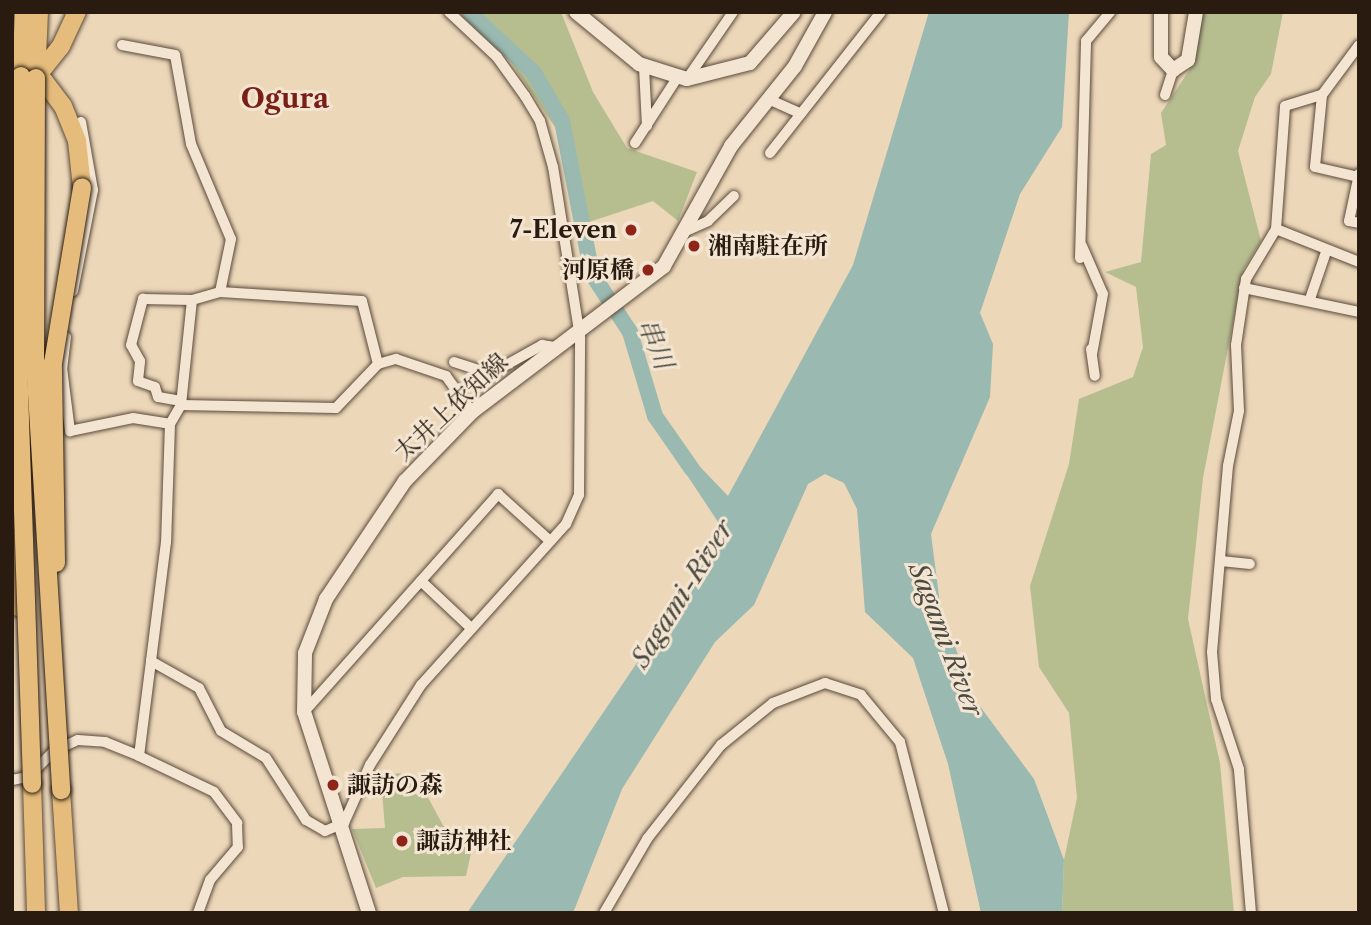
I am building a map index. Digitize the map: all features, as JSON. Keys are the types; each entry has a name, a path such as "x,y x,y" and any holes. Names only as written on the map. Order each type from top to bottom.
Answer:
{"highway":[{"path":"24,12 18,359 36,913"},
{"path":"39,12 23,73 35,361 69,913"},
{"path":"12,101 52,60 77,12"},
{"path":"23,73 57,97 81,167 51,408 65,734 61,790"},
{"path":"12,540 30,723"}],"main road":[{"path":"576,12 644,67 682,78 750,63 794,12"},
{"name":"太井上依知線","path":"369,913 337,827 304,712 305,653 344,565 405,481 472,412 554,347 626,302 664,266 686,231 731,146 768,99 825,12"},
{"path":"1161,12 1163,63 1173,70 1188,60 1196,12"}],"street":[{"path":"151,661 198,688 221,731 266,758 306,820 325,831 337,827 400,715 471,628 576,510 581,480 581,330 540,121 497,57 449,12"},
{"path":"635,143 733,12"},
{"path":"770,153 881,12"},
{"path":"1080,258 1086,41 1110,12"},
{"path":"122,45 176,55 191,144 231,239 220,292"},
{"path":"1359,45 1322,95 1315,167 1358,175 1349,221 1359,223"},
{"path":"644,67 647,126"},
{"path":"1165,95 1173,70"},
{"path":"1251,913 1238,758 1213,685 1221,561 1239,411 1234,368 1244,288 1276,229 1285,106 1322,95"},
{"path":"768,99 801,114"},
{"path":"82,122 93,190 65,337 66,424 74,433 133,418 170,424"},
{"path":"686,231 708,221 734,196"},
{"path":"1276,229 1326,252 1359,262"},
{"path":"1080,243 1103,294 1091,354"},
{"path":"1310,299 1326,252"},
{"path":"1244,288 1310,299 1359,312"},
{"path":"378,364 362,301 220,292 192,300 143,299 131,345 140,361 138,381 155,387 158,397 181,403 336,408 378,364 404,360 446,376 472,412"},
{"path":"139,756 166,542 170,424 181,403 192,300"},
{"path":"1089,342 1095,376"},
{"path":"454,362 490,374 542,345 554,347"},
{"path":"304,712 498,494 550,541"},
{"path":"1221,561 1250,564"},
{"path":"421,581 471,628"},
{"path":"604,913 647,839 721,745 781,698 825,683 861,695 905,751 944,913"},
{"path":"12,780 28,777 54,751 78,740 106,742 214,792 237,823 238,847 210,880 198,913"}],"green space":[{"path":"477,12 561,12 593,92 627,148 697,172 678,221 653,201 586,223 561,136"},
{"path":"1200,12 1283,12 1271,74 1255,97 1238,151 1261,241 1243,270 1203,478 1188,619 1220,763 1234,913 1062,913 1064,860 1077,798 1069,713 1039,667 1030,586 1069,464 1079,399 1133,377 1143,347 1136,287 1105,272 1141,262 1151,154 1166,145 1161,113 1190,69"},
{"path":"398,773 417,777 445,829 473,844 466,876 403,877 376,888 352,829 385,828 381,779"}],"water":[{"name":"Sagami River","path":"929,12 1069,12 1062,127 1020,194 980,313 993,344 990,397 931,534 940,604 973,697 1034,779 1064,860 1062,913 981,913 948,764 913,658 865,612 857,509 844,483 825,474 808,484 754,605 715,642 622,789 573,913 467,913 698,573 722,528 675,457 684,450 728,496 853,265"}],"waterway":[{"name":"串川","path":"469,12 534,73 562,121 592,274 630,332 655,416 692,469"}],"place":[{"name":"7-Eleven","path":"631,230"},
{"name":"湘南駐在所","path":"694,246"},
{"name":"河原橋","path":"648,270"},
{"name":"諏訪の森","path":"333,785"},
{"name":"諏訪神社","path":"402,841"}],"district":[{"name":"Ogura","path":"285,98"}],"water label":[{"name":"Sagami-River","path":"683,594"}]}
